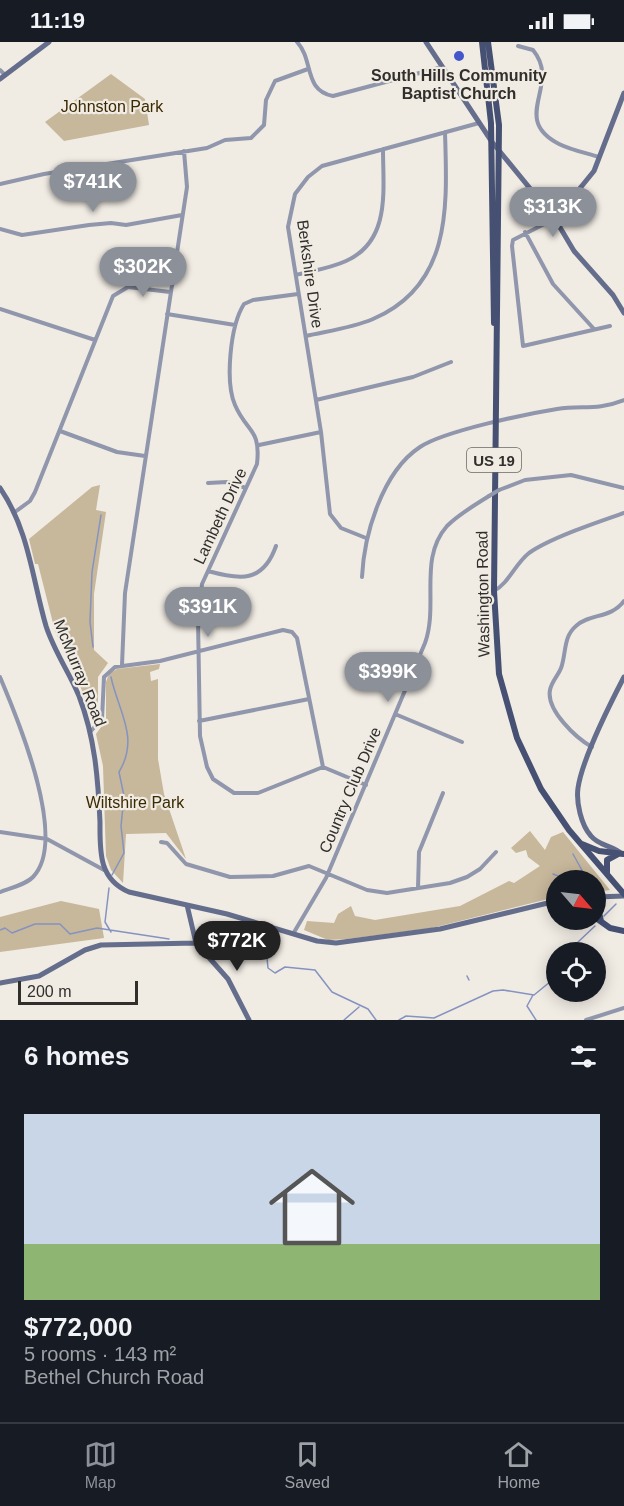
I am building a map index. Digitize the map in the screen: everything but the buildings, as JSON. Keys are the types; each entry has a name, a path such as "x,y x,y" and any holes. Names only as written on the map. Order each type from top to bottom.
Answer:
{"main road":[{"name":"Washington Road","path":"482,42 489,90 492,142 496,653 511,724 541,789 579,842 623,893"},
{"name":"Washington Road","path":"488,42 497,99 499,151 498,314 495,329"},
{"path":"579,842 599,850 623,854"},
{"path":"607,874 609,858 623,854"},
{"path":"606,923 624,931"}],"street":[{"path":"2,75 49,42"},
{"path":"297,42 305,56 317,89 333,96 443,67"},
{"path":"426,42 492,142 555,219 574,252 613,295 624,313"},
{"path":"518,46 533,50 544,67 545,77 536,111 539,127 560,144 600,158"},
{"path":"0,184 44,174 207,148 225,140 251,138 258,134 267,117 266,100 275,81 308,69"},
{"path":"610,326 523,346 512,246 513,240 525,232 555,219 588,179 600,158 624,93"},
{"name":"Berkshire Drive","path":"366,538 340,528 330,514 321,432 288,227 295,194 308,177 322,166 480,123"},
{"path":"306,336 373,319 406,297 428,271 444,228 447,196 445,132"},
{"path":"296,275 345,262 357,255 374,237 382,215 383,148"},
{"path":"122,665 125,594 187,187 184,151"},
{"path":"0,229 22,235 100,224 126,225 182,215"},
{"path":"525,232 553,284 594,329"},
{"path":"15,512 30,501 35,492 113,296 120,289 136,286 170,291"},
{"path":"298,294 253,300 244,304 235,325 230,389 237,409 259,445 321,432"},
{"path":"0,309 95,340"},
{"path":"167,314 235,325"},
{"path":"316,400 412,377 451,362"},
{"path":"362,577 366,538 395,474 414,452 439,438 495,424 558,409 598,409 624,400"},
{"path":"60,431 117,452 145,456"},
{"name":"Lambeth Drive","path":"259,445 257,464 208,571 199,602 199,721 207,767 213,779 234,793 258,793 323,767"},
{"name":"Country Club Drive","path":"294,934 328,873 428,635 432,604 431,565 436,545 454,520 499,490 525,480 571,475 624,488"},
{"path":"208,483 227,482 246,489"},
{"name":"McMurray Road","path":"0,488 15,512 26,538 47,629 79,696 90,732 98,770 101,855 104,870"},
{"path":"494,591 502,586 516,565 535,549 624,513"},
{"path":"208,571 232,578 245,578 267,566 276,546"},
{"path":"593,748 554,709 549,698 550,687 560,670 566,641 574,628 582,622 611,614 624,601"},
{"path":"90,732 102,718 104,677 110,669 122,665 160,661 283,630 292,632 297,638 323,767 366,785"},
{"path":"0,676 25,741 43,811 47,839 34,876 26,883 0,892"},
{"path":"623,854 593,839 580,812 578,787 624,677"},
{"path":"199,721 309,699"},
{"path":"395,714 462,742"},
{"path":"418,888 419,852 443,794"},
{"path":"0,832 47,839 104,870 116,885 129,892 187,905 324,942 343,943 450,927 546,903"},
{"path":"161,842 167,843 186,864 230,877 273,876 309,866 376,892 450,883 480,869 496,852"},
{"path":"606,897 623,893"},
{"path":"187,905 196,943 228,979 249,1020"},
{"path":"0,983 39,976 85,950 100,945 196,943"},
{"path":"586,1020 624,1008"}],"green space":[{"name":"Johnston Park","path":"111,74 145,99 149,125 64,141 45,122"},
{"path":"100,485 96,510 106,512 94,594 94,650 108,663 98,677 98,715 94,717 55,631 38,564 35,564 29,539 92,487"},
{"name":"Wiltshire Park","path":"160,664 159,669 150,672 151,681 158,679 158,759 164,794 186,859 166,833 126,834 123,883 111,870 106,856 103,766 96,734 106,720 106,682 109,674 117,669"},
{"path":"530,831 545,850 551,837 563,832 594,870 546,870 546,900 432,928 328,940 304,930 307,921 334,923 338,914 351,906 355,916 375,920 460,906 509,881 514,883 540,866 528,857 526,850 516,853 511,848"},
{"path":"61,901 99,909 104,938 0,952 0,917"}],"waterway":[{"path":"93,647 90,622 92,572 101,515"},
{"path":"111,677 128,736 128,747 119,772 124,796 121,826 124,853 112,875"},
{"path":"573,854 582,870"},
{"path":"109,888 105,922 111,932"},
{"path":"606,914 616,904"},
{"path":"0,930 5,928 12,933 35,924 60,924 70,934 97,928 169,939"},
{"path":"199,938 236,927 254,957 267,958 268,968 275,973 285,967 315,970 332,992 368,1009 376,1020"},
{"path":"578,942 591,930"},
{"path":"467,976 469,980"},
{"path":"399,1020 406,1016 434,1018 493,991 503,990 534,995 546,985"},
{"path":"533,995 527,1006 536,1020"},
{"path":"344,1020 359,1007"}],"place":[{"name":"South Hills Community Baptist Church","path":"459,56"}]}
